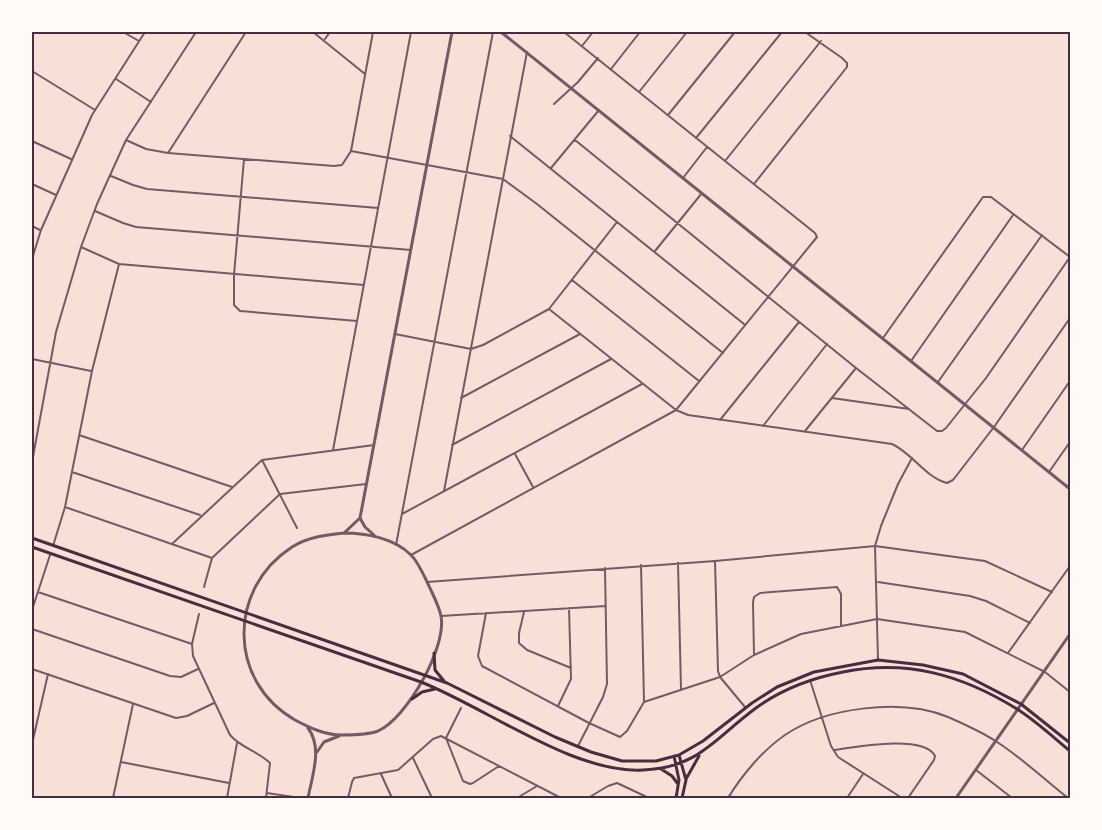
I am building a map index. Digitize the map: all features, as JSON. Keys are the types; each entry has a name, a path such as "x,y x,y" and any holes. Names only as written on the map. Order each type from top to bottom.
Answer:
{"main road":[{"path":"32,538 447,683 555,737 622,761 648,762 679,755 703,741 777,687 800,677 837,667 878,660 953,671 1021,704 1071,743"},
{"path":"32,547 437,688 563,752 618,769 636,771 661,769 700,755"},
{"path":"434,653 435,670 439,677 447,683"},
{"path":"682,798 692,765 700,755 764,702 810,680 873,667 887,666 924,671 965,682 1018,710 1071,751"},
{"path":"412,699 427,690 437,688"},
{"path":"679,755 686,780"},
{"path":"674,756 680,786 676,798"},
{"path":"661,769 672,776 680,786"}],"street":[{"path":"123,32 138,42"},
{"path":"32,259 41,230 71,159 95,110 145,32"},
{"path":"32,462 62,310 81,247 126,141 196,32"},
{"path":"168,153 246,32"},
{"path":"314,32 365,74"},
{"path":"324,40 330,32"},
{"path":"126,141 146,149 168,153 338,166 346,162 351,151 373,32"},
{"path":"333,450 411,32"},
{"path":"344,533 360,518 452,32"},
{"path":"396,545 493,32"},
{"path":"501,32 1071,489"},
{"path":"411,555 676,410 817,239 815,233 564,32"},
{"path":"582,46 593,32"},
{"path":"611,69 640,32"},
{"path":"639,92 687,32"},
{"path":"668,115 735,32"},
{"path":"696,138 782,32"},
{"path":"754,184 847,67 844,59 805,32"},
{"path":"725,161 821,41"},
{"path":"444,491 527,52"},
{"path":"554,104 578,82 598,58"},
{"path":"32,71 95,110"},
{"path":"116,80 151,102"},
{"path":"551,168 598,110"},
{"path":"510,136 745,325"},
{"path":"575,140 935,430 942,431 955,418 1070,257 991,197 980,199 883,338"},
{"path":"32,141 71,159"},
{"path":"683,177 707,147"},
{"path":"351,151 503,179 723,353"},
{"path":"244,159 234,275 234,305 240,311 357,321"},
{"path":"110,175 141,188 378,208"},
{"path":"32,184 56,195"},
{"path":"655,251 702,193"},
{"path":"95,211 123,224 136,227 411,250"},
{"path":"911,361 1013,215"},
{"path":"395,334 471,349 483,345 549,309 617,222"},
{"path":"32,226 41,230"},
{"path":"938,382 1042,235"},
{"path":"81,247 119,264 364,285"},
{"path":"53,546 65,507 92,371 119,264"},
{"path":"572,280 700,382"},
{"path":"549,309 676,410 698,417 892,444 939,480 950,482 994,427 1071,318"},
{"path":"720,420 799,321"},
{"path":"461,398 580,334"},
{"path":"763,426 827,344"},
{"path":"32,359 92,371"},
{"path":"452,445 611,359"},
{"path":"805,432 856,368"},
{"path":"1022,450 1071,381"},
{"path":"402,514 642,384"},
{"path":"832,398 909,409"},
{"path":"79,435 232,487"},
{"path":"1049,472 1071,442"},
{"path":"172,544 262,460 374,444"},
{"path":"515,454 532,487"},
{"path":"878,660 875,546 898,484 912,458"},
{"path":"262,460 297,528"},
{"path":"72,472 201,516"},
{"path":"204,587 212,558 280,494 367,483"},
{"path":"65,507 212,558"},
{"path":"360,518 365,527 376,536 411,555 427,582 441,616 434,653 425,675 412,699 396,717 380,730 366,734 327,734 306,726 281,711 261,689 246,655 245,612 259,579 285,552 300,543 315,537 344,533 376,536"},
{"path":"427,582 715,561 875,546 986,561 1052,592"},
{"path":"32,610 50,555"},
{"path":"715,561 717,657 720,677 746,708"},
{"path":"678,563 681,690"},
{"path":"486,613 478,653 479,663 519,687 589,723 617,737 623,736 644,702 641,566"},
{"path":"1008,653 1071,566"},
{"path":"578,746 603,697 607,684 605,568"},
{"path":"877,582 970,596 986,601 1030,623"},
{"path":"754,655 753,603 754,597 760,593 837,587 841,594 841,626"},
{"path":"38,592 192,644"},
{"path":"441,616 606,606"},
{"path":"558,706 570,679 568,608"},
{"path":"525,610 519,643 527,650 571,669"},
{"path":"199,614 192,644 198,669 230,735 237,743 262,756 270,763 266,798"},
{"path":"644,702 720,677 754,655 801,634 877,619 958,631 1045,672 1071,692"},
{"path":"32,629 170,676 181,677 198,669"},
{"path":"956,798 1071,634"},
{"path":"32,669 169,716 181,718 214,703"},
{"path":"32,744 48,674"},
{"path":"810,680 838,757 902,798"},
{"path":"114,798 133,704"},
{"path":"735,798 728,797 747,771 774,744 791,731 822,717 875,706 940,714 996,741 1068,798"},
{"path":"461,708 446,738 462,778 466,783 473,783 499,766"},
{"path":"306,726 314,737 316,754 308,798"},
{"path":"316,754 324,742 340,735"},
{"path":"348,798 354,778 398,770 439,736 561,798"},
{"path":"227,798 237,743"},
{"path":"834,750 888,743 932,750 934,760 908,798"},
{"path":"412,757 432,798"},
{"path":"121,762 229,783"},
{"path":"976,770 1012,798"},
{"path":"380,774 392,798"},
{"path":"848,798 863,774"},
{"path":"588,798 617,783 649,798"},
{"path":"517,798 537,786"},
{"path":"267,793 300,798"}]}
